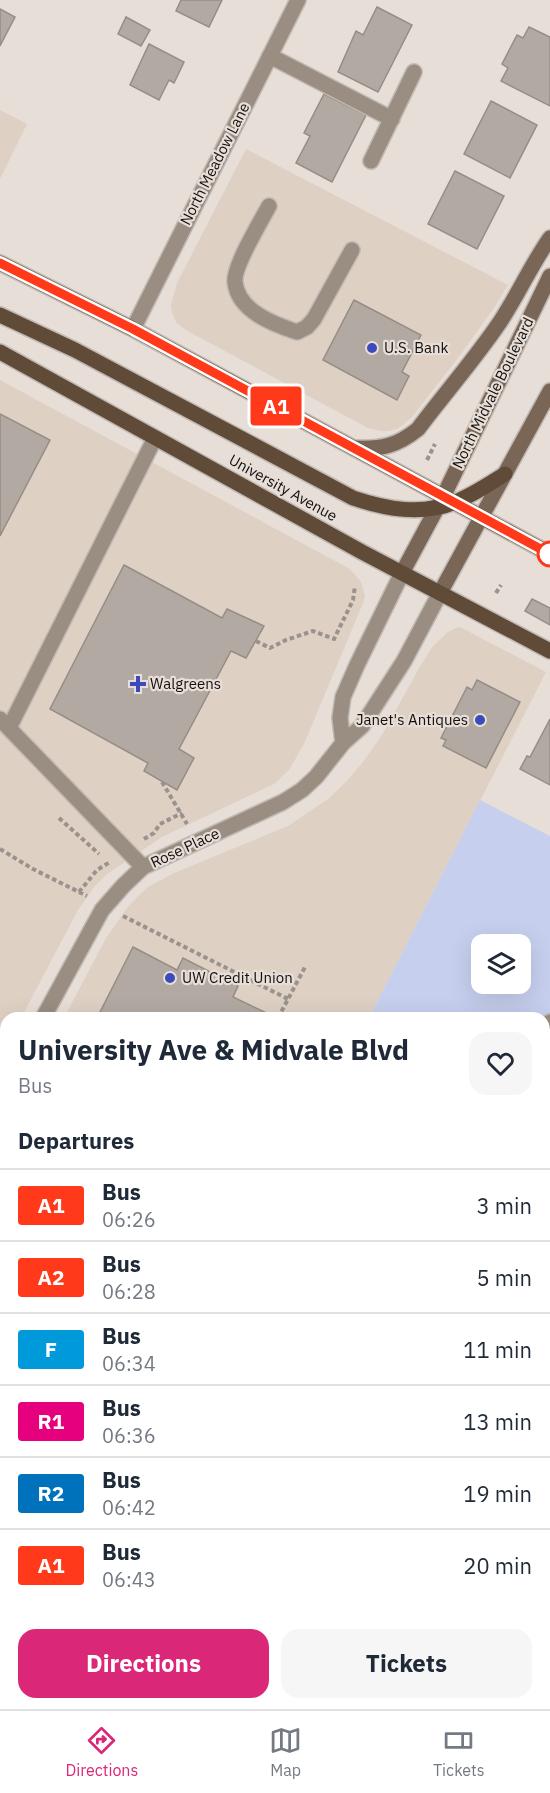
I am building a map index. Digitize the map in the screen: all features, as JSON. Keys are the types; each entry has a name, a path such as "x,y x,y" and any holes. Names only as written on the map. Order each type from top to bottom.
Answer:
{"main road":[{"path":"356,448 388,446 405,439 418,429 498,325 550,238"},
{"path":"0,263 133,329 356,448 445,502 482,516 550,554"},
{"name":"North Midvale Boulevard","path":"402,573 445,502 550,276"},
{"path":"0,315 75,350 353,498 377,506 398,510 445,502 505,474"},
{"name":"University Avenue","path":"0,352 402,573 550,651"},
{"path":"440,593 550,391"}],"street":[{"name":"North Meadow Lane","path":"133,329 298,0"},
{"path":"270,56 392,119"},
{"path":"371,162 414,72"},
{"path":"269,206 237,269 235,281 240,298 255,313 278,326 297,332 307,327 314,319 352,250"},
{"path":"143,867 5,723 22,703 155,438"},
{"path":"343,744 340,718 343,697 402,573"},
{"name":"Rose Place","path":"46,1012 105,906 143,867 283,802 302,790 316,777 343,744 362,726 381,698 404,661 440,593"}],"path":[{"path":"427,460 435,444"},
{"path":"496,593 501,585"},
{"path":"256,641 270,648 313,631 334,639 353,600 355,586"},
{"path":"59,818 88,845 110,861"},
{"path":"0,849 33,869 288,999"},
{"path":"281,1012 305,967"}],"shaded area":[{"path":"0,110 27,124 0,179"},
{"path":"246,149 508,285 458,358 412,417 399,428 380,431 368,428 184,329 176,322 171,305 177,283"},
{"path":"0,380 350,569 361,582 365,596 304,744 289,770 274,784 162,837 107,874 95,886 78,910 24,1012 0,1012"},
{"path":"458,627 462,628 546,672 372,1012 67,1012 106,938 127,908 148,887 174,873 288,826 328,799 346,782 382,735 433,646 448,632"},
{"path":"480,800 550,836 550,1012 372,1012"}],"building":[{"path":"181,0 222,0 209,27 176,11"},
{"path":"377,7 412,25 378,92 338,72 356,31 363,35"},
{"path":"0,9 15,17 0,46"},
{"path":"126,17 150,30 141,46 118,34"},
{"path":"529,27 550,37 550,106 501,81 508,68 502,64 517,35 523,38"},
{"path":"149,44 184,62 174,83 169,80 159,100 130,85"},
{"path":"324,94 366,115 332,182 296,163 310,136 304,133"},
{"path":"491,101 537,125 510,178 464,154"},
{"path":"455,171 504,196 477,249 428,224"},
{"name":"U.S. Bank","path":"354,300 421,335 402,372 409,376 397,400 323,360"},
{"path":"0,414 50,440 0,536"},
{"name":"Walgreens","path":"124,565 222,618 227,609 264,626 246,658 231,651 179,749 194,758 177,790 144,771 148,763 50,709"},
{"path":"532,599 550,608 550,625 525,611"},
{"name":"Janet's Antiques","path":"477,680 520,702 486,768 443,746 446,740 441,738 467,687 472,690"},
{"path":"550,719 550,785 520,769 527,756 530,757"},
{"name":"UW Credit Union","path":"133,947 177,970 183,958 238,986 233,997 264,1012 100,1012"}],"bus line":[{"name":"A1","path":"0,263 133,329 550,554"}],"place":[{"name":"U.S. Bank","path":"372,348"},
{"name":"Walgreens","path":"138,684"},
{"name":"Janet's Antiques","path":"480,720"},
{"name":"UW Credit Union","path":"170,978"}]}
